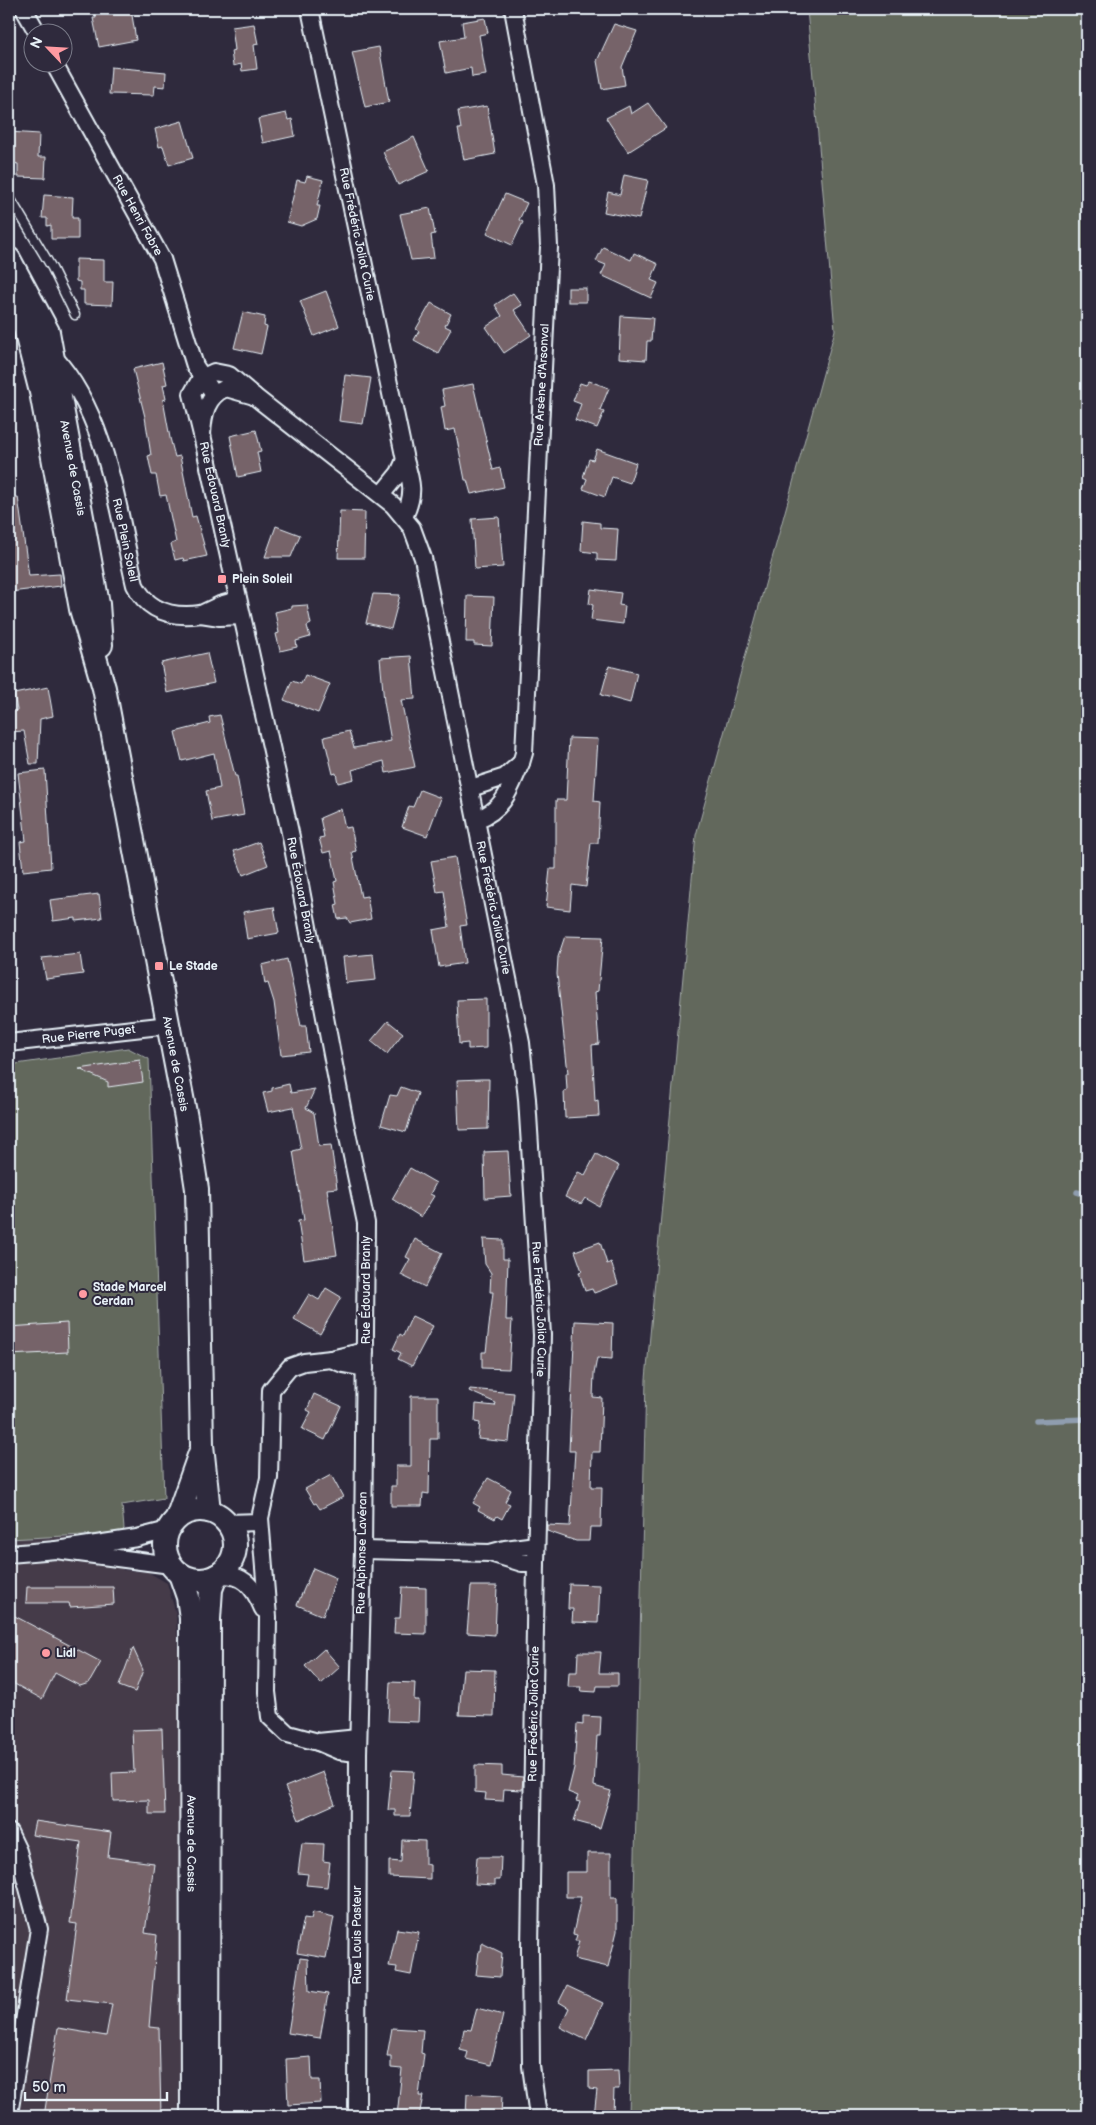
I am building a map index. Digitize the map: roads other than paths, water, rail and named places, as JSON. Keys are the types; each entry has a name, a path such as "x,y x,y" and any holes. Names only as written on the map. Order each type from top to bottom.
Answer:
{"main road":[{"name":"Avenue de Cassis","path":"9,259 39,312 48,332 54,356 98,604 104,688"},
{"name":"Avenue de Cassis","path":"9,293 25,328 41,392 81,609 104,688 169,1025 197,1189 202,1445 209,1510"},
{"name":"Avenue de Cassis","path":"192,2116 192,1618 188,1597 166,1554 165,1542 202,1445"},
{"path":"172,1524 186,1512 197,1510 209,1510 219,1515 228,1523"},
{"name":"Avenue de Cassis","path":"208,2116 209,1620 211,1589 226,1576 235,1550 235,1541 228,1523"},
{"path":"175,1569 196,1580 226,1576"}],"street":[{"path":"24,9 31,22"},
{"name":"Rue Frédéric Joliot Curie","path":"310,9 405,460 412,482 412,496 404,517"},
{"name":"Rue Arsène d'Arsonval","path":"478,819 496,810 521,763 524,753 549,247 546,185 513,9"},
{"name":"Rue Henri Fabre","path":"59,72 162,259 196,366 201,378 214,394"},
{"name":"Rue Plein Soleil","path":"54,356 80,392 103,446 135,585 139,594 148,604 165,613 183,616 201,614 220,605 240,608"},
{"path":"201,378 214,372 228,375 240,382 254,396 381,495 398,473 405,460"},
{"name":"Rue Édouard Branly","path":"201,378 192,394 291,837 344,1118 366,1223 365,1368 343,1364 330,1359"},
{"path":"214,394 226,388 254,396"},
{"path":"41,392 51,406 64,412 79,411 92,418"},
{"name":"Rue Édouard Branly","path":"202,435 205,411 214,394"},
{"name":"Rue Frédéric Joliot Curie","path":"381,495 404,517 412,528 423,558 478,819 521,1043 528,1099 542,1336 536,1545 530,1959 531,2066 538,2116"},
{"path":"471,788 505,777 521,763"},
{"name":"Rue Pierre Puget","path":"9,1042 169,1025"},
{"name":"Rue Édouard Branly","path":"260,1522 269,1478 271,1390 290,1367 304,1362 330,1359 365,1351"},
{"name":"Rue Alphonse Lavéran","path":"358,1745 365,1368"},
{"path":"228,1523 260,1522 263,1549 264,1596 268,1617 267,1692 270,1717 288,1734 318,1742 358,1745"},
{"path":"9,1554 56,1550 137,1538 172,1524"},
{"path":"490,1553 536,1545"},
{"path":"226,1576 247,1573 256,1565 263,1549"},
{"path":"56,1550 175,1569"},
{"path":"363,1550 490,1553 522,1563 536,1563"},
{"path":"226,1576 252,1589 268,1617"},
{"name":"Rue Louis Pasteur","path":"357,2116 358,1745"},
{"path":"9,1832 18,1851 39,1929 9,2114"}],"lane":[{"path":"9,196 52,268 75,315"}],"waterway":[{"path":"1077,1192 1087,1195"},
{"path":"1036,1421 1087,1419"}],"place":[{"name":"Plein Soleil","path":"222,579"},
{"name":"Le Stade","path":"159,966"},
{"name":"Stade Marcel Cerdan","path":"83,1294"},
{"name":"Lidl","path":"46,1653"}]}
